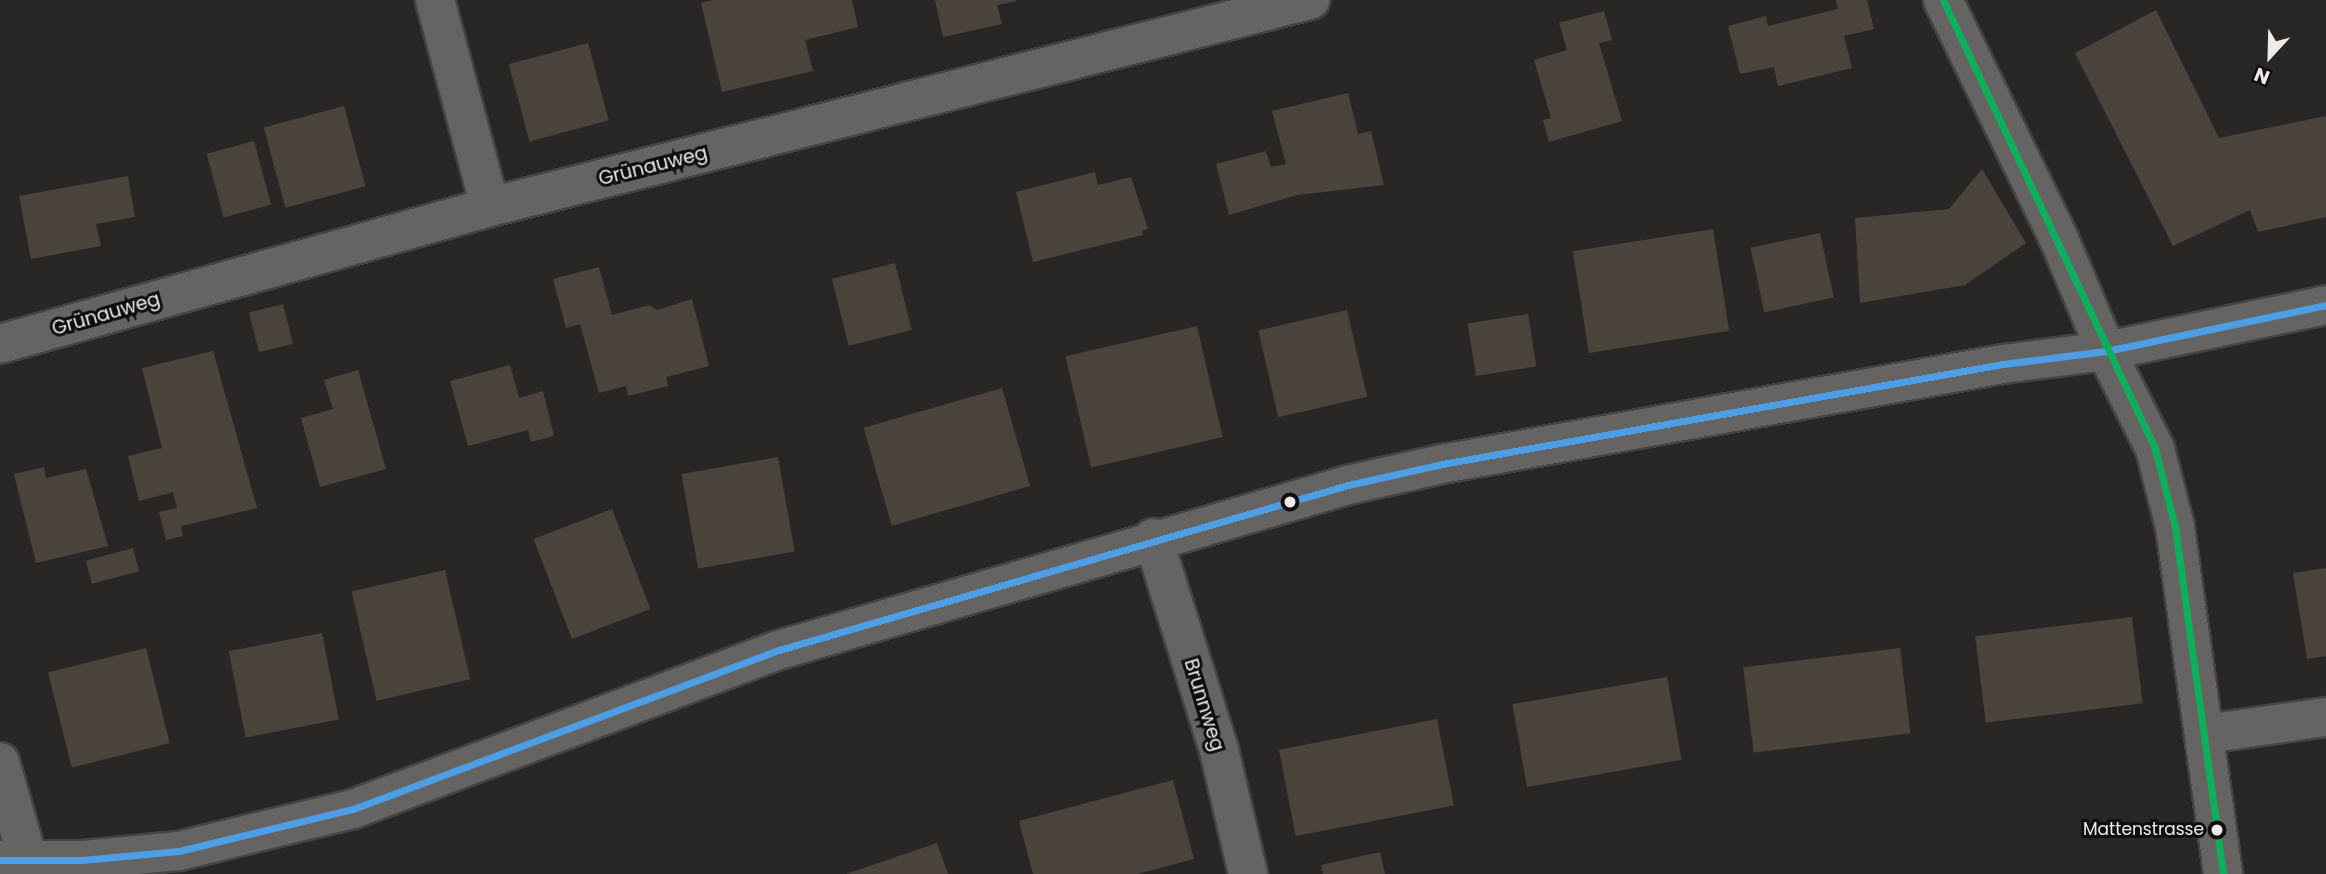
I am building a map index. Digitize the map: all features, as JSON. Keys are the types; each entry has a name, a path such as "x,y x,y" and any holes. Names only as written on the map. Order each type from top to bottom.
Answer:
{"street":[{"path":"435,0 490,207"},
{"name":"Grünauweg","path":"0,344 490,207 1310,0"},
{"path":"1943,0 2059,239 2106,351 2155,449 2166,490 2206,733 2223,874"},
{"path":"0,762 20,865 179,851 353,809 779,650 1153,538 1443,464 2003,364 2106,351 2326,305"},
{"name":"Brunnweg","path":"1153,538 1219,750 1248,874"},
{"path":"2206,733 2326,718"}],"building":[{"path":"713,0 852,0 858,27 805,40 813,71 722,92 701,3"},
{"path":"935,0 1016,1 997,5 1002,24 943,37"},
{"path":"1836,0 1867,0 1874,29 1844,36 1852,68 1778,86 1774,67 1740,74 1728,26 1766,16 1768,26 1838,9"},
{"path":"2156,10 2219,138 2326,116 2326,217 2258,232 2250,210 2173,246 2075,53"},
{"path":"1604,11 1612,40 1599,43 1622,121 1549,142 1543,120 1551,118 1534,60 1567,50 1559,23"},
{"path":"588,43 609,120 529,141 509,64"},
{"path":"1348,93 1358,134 1371,131 1384,185 1297,195 1229,215 1216,164 1266,151 1271,167 1286,164 1272,111"},
{"path":"344,106 365,186 285,208 264,127"},
{"path":"254,141 271,205 224,217 207,154"},
{"path":"1982,169 2026,243 1965,285 1860,303 1855,218 1949,209"},
{"path":"1095,172 1098,185 1131,177 1148,229 1142,231 1143,235 1033,262 1016,192"},
{"path":"128,176 135,217 96,224 101,246 31,259 19,196"},
{"path":"1713,229 1729,331 1589,353 1573,251"},
{"path":"1820,233 1834,298 1764,312 1751,248"},
{"path":"895,263 912,330 849,346 832,279"},
{"path":"599,267 612,315 649,305 657,310 692,299 709,366 666,377 668,386 628,396 626,386 599,393 580,324 566,328 553,279"},
{"path":"283,304 293,344 259,352 249,312"},
{"path":"1347,310 1367,397 1278,417 1258,330"},
{"path":"1528,314 1536,366 1476,376 1468,324"},
{"path":"1197,326 1223,437 1091,467 1065,356"},
{"path":"213,351 257,508 181,526 183,536 166,540 159,512 177,508 173,492 139,501 128,456 162,448 142,368"},
{"path":"510,365 519,398 543,391 554,436 531,442 528,430 468,446 450,381"},
{"path":"358,370 386,469 320,487 301,418 333,409 324,380"},
{"path":"1002,388 1030,486 892,526 864,428"},
{"path":"778,457 795,552 698,569 681,474"},
{"path":"44,467 46,478 86,469 108,546 36,563 14,474"},
{"path":"612,509 650,609 572,639 534,539"},
{"path":"133,548 139,571 92,584 86,561"},
{"path":"2326,568 2326,656 2307,659 2293,573"},
{"path":"445,570 470,679 377,701 351,592"},
{"path":"2132,617 2143,703 1986,723 1975,636"},
{"path":"322,633 339,719 246,738 229,651"},
{"path":"146,648 170,743 72,768 48,672"},
{"path":"1900,648 1910,733 1754,753 1743,667"},
{"path":"1667,677 1682,760 1527,787 1512,704"},
{"path":"1437,719 1454,805 1296,836 1279,750"},
{"path":"1173,780 1194,859 1137,874 1033,874 1019,821"},
{"path":"937,843 948,874 846,874"},
{"path":"1380,852 1385,874 1323,874 1321,865"}],"transit line":[{"path":"1943,0 2155,449 2175,527 2223,874"},
{"path":"0,860 82,860 179,851 353,809 779,650 1348,485 1442,464 2003,364 2106,351 2326,305"}],"place":[{"name":"Mattenstrasse","path":"2217,830"}]}
